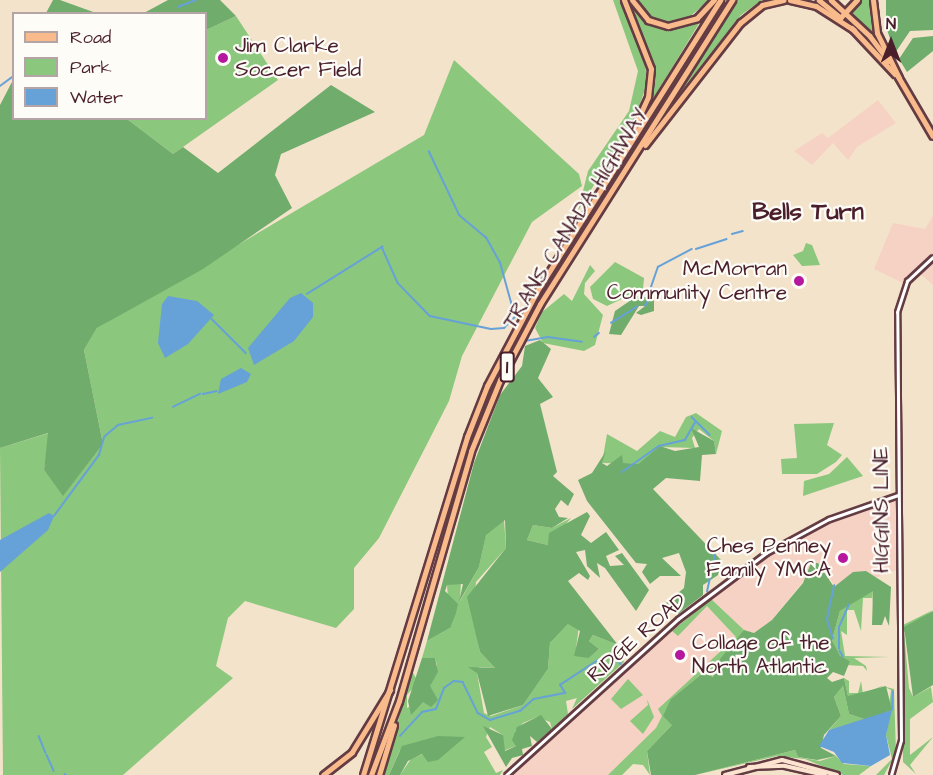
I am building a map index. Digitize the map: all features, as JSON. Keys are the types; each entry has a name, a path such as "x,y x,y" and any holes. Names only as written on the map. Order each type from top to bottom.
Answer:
{"highway":[{"path":"615,168 651,82 649,57 624,0"},
{"path":"633,0 648,20 669,26 697,18 714,0"},
{"name":"TRANS CANADA HIGHWAY","path":"363,775 395,681 454,475 487,386 537,291 720,0"},
{"name":"TRANS CANADA HIGHWAY","path":"371,775 399,701 484,416 540,304 732,0"},
{"path":"623,172 740,23 762,5 783,0"},
{"path":"790,0 816,6 854,30"},
{"path":"840,18 857,0"},
{"path":"873,0 877,33 899,78"},
{"path":"323,775 352,752 395,681"},
{"path":"379,775 399,701"}],"main road":[{"path":"819,0 854,30 899,78"},
{"path":"831,0 846,12 899,78 933,136"},
{"path":"725,775 748,767 792,760 837,775"},
{"path":"748,767 786,765 825,775"}],"street":[{"name":"HIGGINS LINE","path":"891,775 901,740 897,305 909,277 933,257"},
{"name":"RIDGE ROAD","path":"506,775 678,619 758,559 829,519 898,495"}],"shaded area":[{"path":"878,100 896,123 857,147 848,160 833,143 812,165 794,151 822,133 828,138"},
{"path":"933,216 933,285 916,270 905,284 874,269 893,223 925,229"},
{"path":"898,495 897,570 875,578 855,572 836,587 818,563 772,620 754,633 744,631 672,725 622,775 506,775 678,619 766,553 829,519"}],"green space":[{"path":"53,0 60,0 93,12 47,12"},
{"path":"168,0 220,0 236,16 207,30 207,12 146,12"},
{"path":"613,0 620,0 645,60 647,84 635,118 578,211 588,171 629,111 638,71"},
{"path":"625,0 642,18 667,27 687,25 706,12 647,109 652,61"},
{"path":"635,0 709,0 686,20 664,23 646,15"},
{"path":"737,0 762,0 741,15 660,118"},
{"path":"858,0 871,0 883,50 850,13"},
{"path":"886,0 933,0 933,30 910,31 895,53 886,27"},
{"path":"236,16 278,80 173,154 128,120 207,120 207,30"},
{"path":"933,36 933,51 907,72 899,59 913,38"},
{"path":"454,60 579,174 582,186 532,222 462,356 449,401 379,538 354,568 354,609 336,628 245,601 228,618 216,666 233,678 123,775 3,775 0,448 49,433 44,470 63,495 103,444 84,350 97,328 424,135"},
{"path":"12,82 12,120 128,120 173,154 183,147 218,173 331,85 375,112 281,154 275,175 292,208 203,269 97,328 84,350 103,444 63,496 44,470 48,433 0,448 0,105"},
{"path":"806,243 812,245 820,265 802,266 793,255 803,251"},
{"path":"615,262 644,278 643,289 607,306 593,299 590,287"},
{"path":"590,265 595,271 585,283 584,294 603,315 595,345 584,351 543,343 535,328 542,312 564,294 572,301"},
{"path":"637,296 654,298 654,311 641,315 636,313 645,306 639,306 621,335 609,334 615,311"},
{"path":"540,340 551,349 538,378 553,397 540,404 557,472 553,476 574,494 568,506 561,500 555,509 559,517 568,518 552,528 533,525 527,540 548,545 549,533 587,512 590,516 581,535 591,543 606,532 619,550 606,556 610,566 624,565 615,556 622,553 649,590 636,611 605,568 597,563 600,578 587,566 585,550 576,552 590,576 588,580 579,573 568,581 618,645 593,635 589,641 599,649 589,658 574,656 580,631 568,624 550,643 548,669 523,705 488,716 477,673 468,667 495,668 480,652 467,597 506,548 505,520 486,535 479,567 459,602 463,584 447,585 445,591 458,604 456,613 450,628 427,641 474,463 500,395 522,366 525,346"},
{"path":"696,413 722,431 716,454 714,441 699,429 692,438 695,448 660,447 638,464 602,463 607,434 637,451 660,431 675,437 686,417"},
{"path":"834,423 827,445 842,455 836,462 817,474 782,474 781,459 797,458 794,424"},
{"path":"691,428 714,441 716,454 702,455 700,481 666,478 653,489 722,561 718,575 703,585 703,595 678,614 666,603 684,588 686,572 679,553 662,558 681,576 660,576 650,584 642,572 647,564 636,563 587,501 578,480 592,473 606,451 602,463 607,466 622,455 623,463 638,464 660,446 675,451 699,447"},
{"path":"847,457 863,476 803,496 804,481 829,474"},
{"path":"571,518 548,545 527,540 533,525 552,528"},
{"path":"504,520 506,548 476,582 473,616 480,652 495,668 479,667 477,673 484,713 491,716 523,705 548,669 550,643 568,624 579,626 576,648 589,658 599,649 589,641 593,635 618,645 624,662 572,709 577,698 566,701 568,714 552,729 550,722 537,717 523,723 515,731 516,746 503,751 503,735 490,727 486,737 492,747 484,752 496,773 503,770 500,775 400,775 411,759 464,737 446,737 400,750 389,775 383,775 412,671 418,682 407,695 407,708 433,693 429,686 437,665 435,658 422,658 427,641 450,628 447,585 461,581 460,601 479,567 486,534"},
{"path":"811,563 818,563 834,587 853,572 866,571 891,587 889,626 885,616 882,625 872,625 873,591 840,611 832,640 840,656 850,661 844,676 833,672 827,678 832,682 844,678 848,696 886,686 892,710 867,720 849,714 843,686 834,697 841,716 824,735 821,748 836,756 817,760 798,757 795,750 695,775 651,775 647,751 672,725 663,716 671,699 703,673 713,677 716,664 744,630 754,633 772,620 803,583"},
{"path":"873,590 872,604 872,598 863,598 861,631 854,610 847,610 847,635 841,631 845,656 890,657 854,658 866,666 867,671 863,666 845,665 850,661 840,657 832,640 840,611"},
{"path":"711,599 744,630 740,639 716,664 712,678 703,673 671,699 672,725 647,751 650,775 643,765 633,764 622,775 608,775 656,728 662,716 658,709 736,637 707,606 678,636 672,631"},
{"path":"933,610 904,632 909,688 913,697 931,687 933,702 910,719 910,755 933,737 910,765 916,774 903,762 901,626"},
{"path":"933,611 933,685 913,697 904,627"},
{"path":"422,658 435,658 438,672 430,686 438,700 431,707 423,702 411,715 408,701"},
{"path":"844,678 849,681 849,693 858,693 861,681 863,694 883,686 865,695 848,696"},
{"path":"628,679 643,695 621,709 611,699"},
{"path":"843,686 849,714 867,720 829,730 841,716 834,697"},
{"path":"884,686 894,689 896,753 884,775 876,775 892,759 886,735 891,690"},
{"path":"647,699 654,717 643,734 630,721 648,705"},
{"path":"541,715 552,729 537,742 530,736 532,746 522,749 523,755 512,758 506,767 483,726 503,735 505,751 516,746 512,740 517,727"},
{"path":"438,736 465,737 438,760 428,762 422,754 408,761 400,775 389,775 402,746"},
{"path":"795,750 798,757 820,761 836,756 844,764 871,766 859,775 843,775 805,759 777,756 695,775"}],"water":[{"path":"301,293 313,303 313,317 294,341 254,365 248,348 290,298"},
{"path":"168,296 197,301 214,315 188,344 165,358 158,343 162,304"},
{"path":"241,368 251,374 247,382 218,394 221,379"},
{"path":"49,513 54,516 48,530 0,572 0,540"},
{"path":"892,710 886,735 890,755 871,766 842,763 834,752 819,746 829,730"}],"waterway":[{"path":"178,7 196,0"},
{"path":"0,86 12,77"},
{"path":"307,294 382,247 398,283 430,316 491,329 504,328 515,317 500,263 486,238 459,215 429,152"},
{"path":"732,234 743,231"},
{"path":"696,249 726,239"},
{"path":"651,287 658,267 692,249"},
{"path":"645,306 651,296"},
{"path":"611,323 637,307"},
{"path":"212,319 246,353"},
{"path":"594,337 599,333"},
{"path":"525,341 548,337 582,342"},
{"path":"203,394 217,391"},
{"path":"173,407 200,394"},
{"path":"692,417 710,435"},
{"path":"105,436 118,425 152,418"},
{"path":"622,472 659,446 685,440 695,423"},
{"path":"54,516 99,455 104,437"},
{"path":"707,592 715,553"},
{"path":"833,639 827,619 834,586"},
{"path":"839,649 839,627 849,605"},
{"path":"840,651 843,656"},
{"path":"400,736 422,712 436,709 444,688 454,681 463,682 478,713 490,720 520,711 534,699 565,693 560,685 598,660 612,656 621,664"},
{"path":"892,710 893,692"},
{"path":"39,736 46,753"},
{"path":"47,755 54,771"}],"place":[{"name":"Jim Clarke Soccer Field","path":"223,58"},
{"name":"McMorran Community Centre","path":"799,281"},
{"name":"Ches Penney Family YMCA","path":"843,558"},
{"name":"Collage of the North Atlantic","path":"680,655"}],"district":[{"name":"Bells Turn","path":"808,213"}]}
